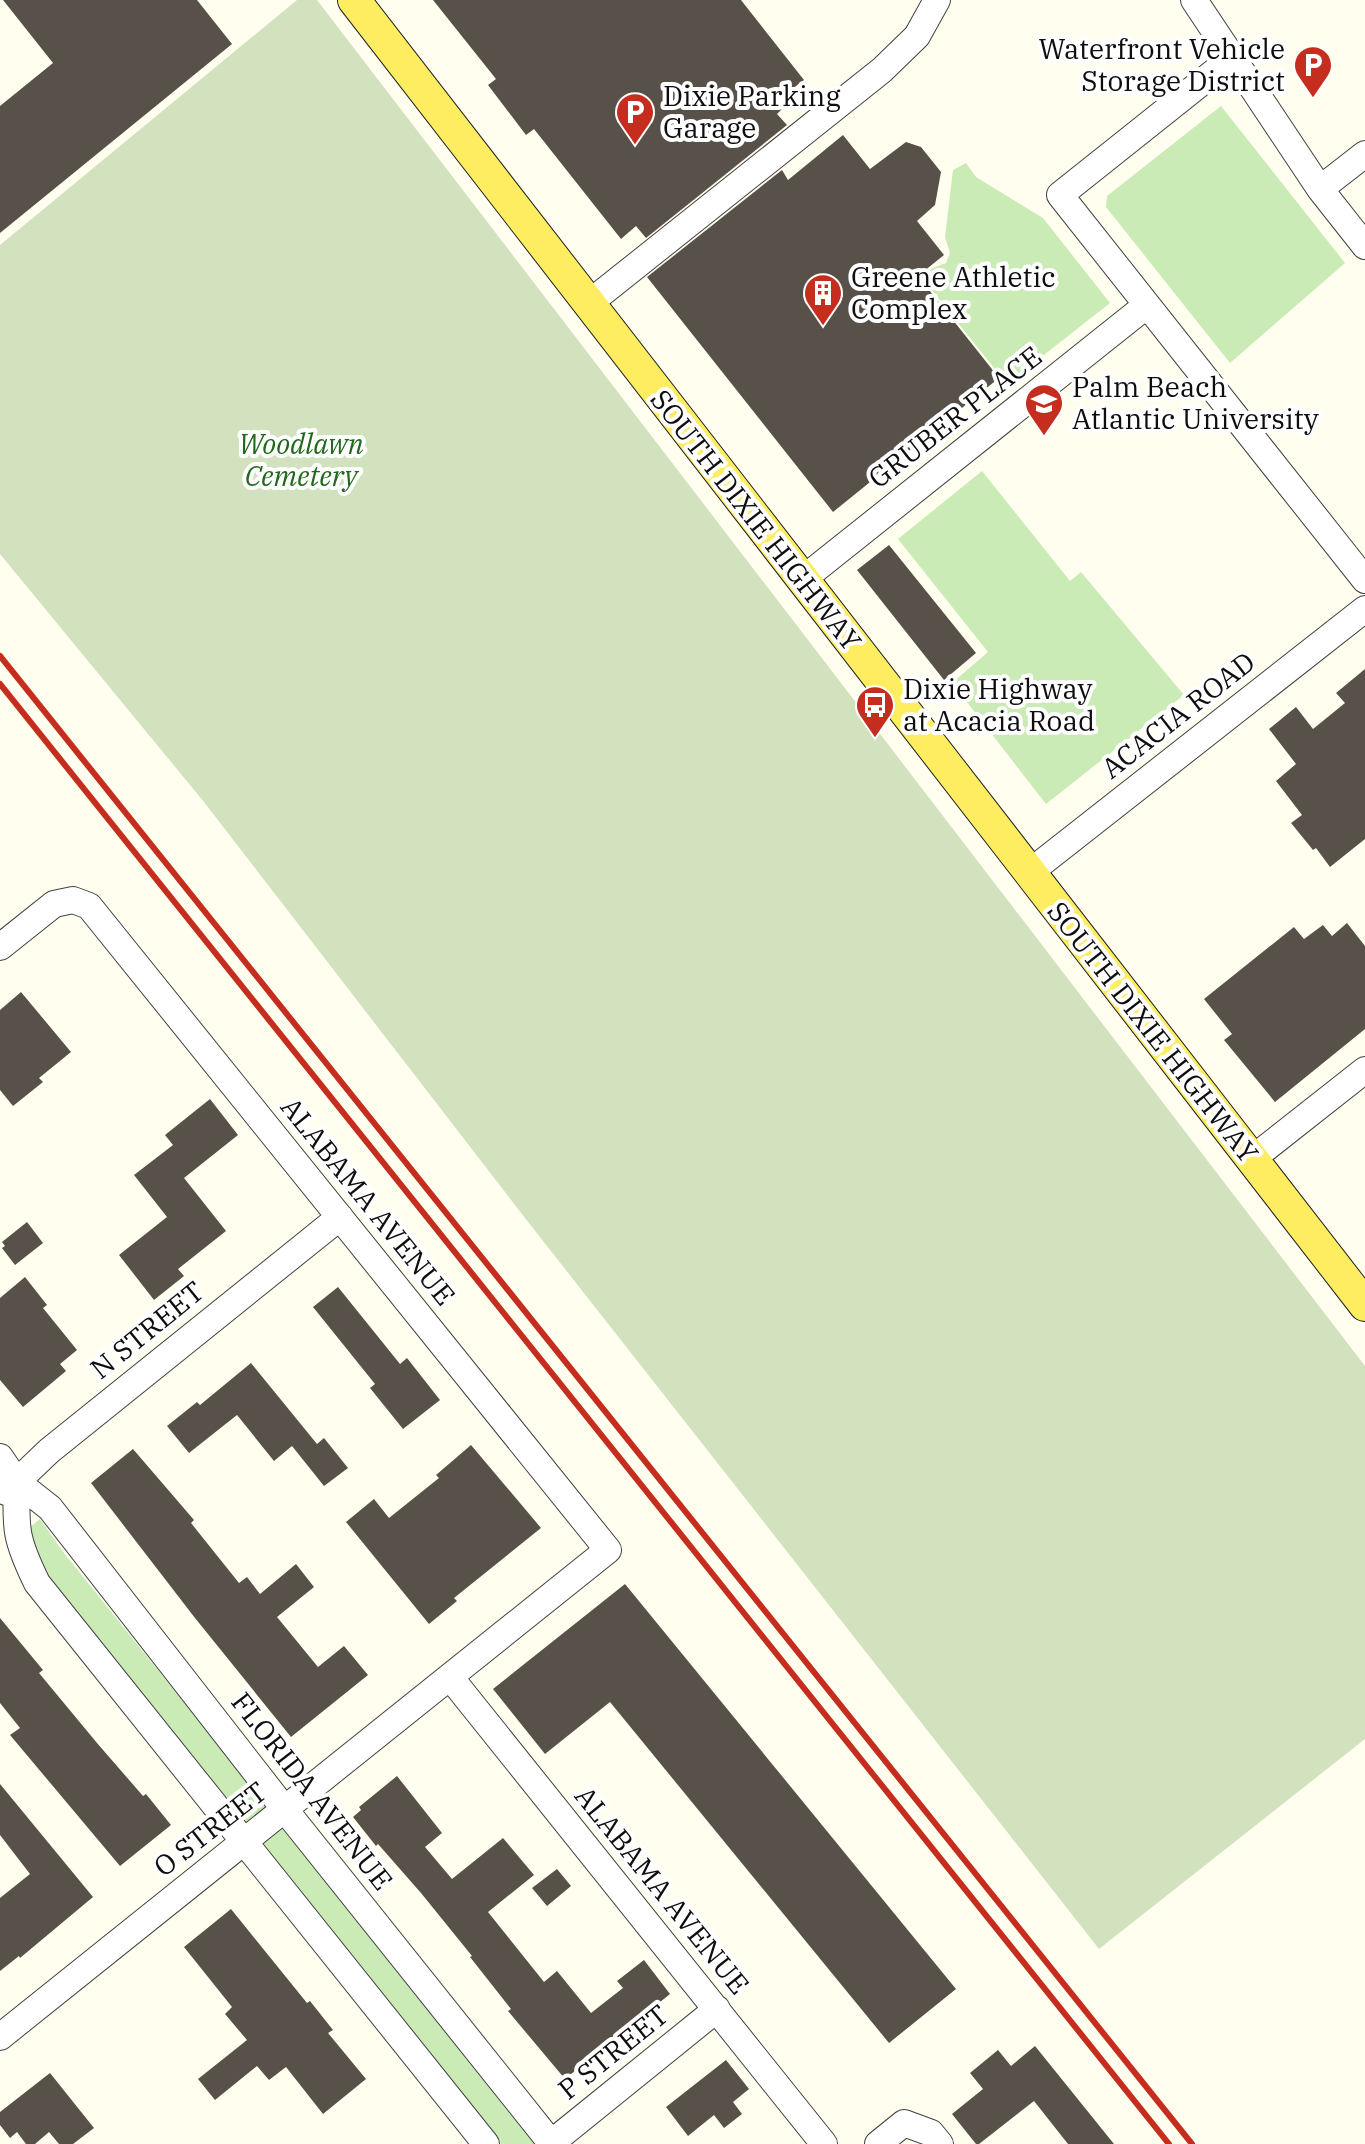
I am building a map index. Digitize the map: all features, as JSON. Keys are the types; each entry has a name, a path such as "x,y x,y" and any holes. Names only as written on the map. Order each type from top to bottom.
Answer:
{"main road":[{"name":"SOUTH DIXIE HIGHWAY","path":"354,0 1365,1305"}],"street":[{"path":"588,304 882,70 917,36 937,0"},
{"path":"1194,0 1320,189 1365,246"},
{"path":"1232,58 1060,195 1365,580"},
{"path":"1320,189 1365,154"},
{"name":"GRUBER PLACE","path":"803,579 1147,305"},
{"name":"ACACIA ROAD","path":"1030,872 1365,609"},
{"name":"ALABAMA AVENUE","path":"0,947 54,904 73,900 89,906 608,1550"},
{"path":"1252,1159 1365,1070"},
{"name":"N STREET","path":"9,1490 49,1451 340,1217"},
{"name":"FLORIDA AVENUE","path":"0,1457 9,1490 50,1508 551,2144"},
{"path":"9,1490 21,1552 37,1583 486,2144"},
{"name":"O STREET","path":"0,2037 286,1811 608,1550"},
{"name":"ALABAMA AVENUE","path":"450,1677 824,2144"},
{"name":"P STREET","path":"551,2144 717,2009"},
{"path":"878,2144 904,2123 931,2133 940,2144"}],"green space":[{"name":"Woodlawn Cemetery","path":"297,0 317,0 1365,1366 1365,1739 1099,1949 525,1218 204,802 0,554 0,245"},
{"path":"1221,106 1345,263 1230,363 1106,207 1107,196"},
{"path":"966,163 976,177 1043,218 1110,303 1007,384 921,277 946,263 950,253 945,237 953,170"},
{"path":"982,471 1070,581 1081,572 1184,695 1046,804 952,683 988,652 898,539"},
{"path":"40,1519 64,1553 538,2144 501,2144 41,1571 32,1554 30,1527"}],"building":[{"path":"3,0 197,0 232,44 0,233 0,106 53,63"},
{"name":"Dixie Parking Garage","path":"433,0 741,0 804,80 776,101 782,109 777,114 787,125 646,238 636,226 621,239 534,129 526,135 488,85 496,79"},
{"name":"Greene Athletic Complex","path":"843,135 870,169 906,142 921,147 941,172 935,205 917,221 944,255 918,276 999,378 833,512 647,277 782,170 788,180"},
{"path":"889,545 976,653 944,680 857,570"},
{"path":"1365,669 1365,839 1330,867 1291,823 1302,815 1276,781 1296,764 1269,729 1296,707 1313,729 1345,703 1336,693"},
{"path":"1347,923 1365,946 1365,1029 1275,1102 1224,1040 1232,1034 1204,999 1294,927 1304,939 1323,925 1332,936"},
{"path":"21,992 71,1052 39,1078 43,1082 13,1106 0,1090 0,1010"},
{"path":"210,1099 238,1135 184,1178 226,1231 178,1269 184,1276 154,1300 119,1255 167,1217 134,1175 173,1145 165,1135"},
{"path":"27,1222 43,1243 15,1265 2,1248 5,1246 2,1242"},
{"path":"25,1277 47,1305 43,1308 77,1350 60,1364 66,1371 23,1407 0,1380 0,1298"},
{"path":"338,1287 400,1364 407,1358 440,1400 403,1429 370,1388 375,1384 313,1307"},
{"path":"251,1363 317,1444 324,1438 348,1468 324,1486 292,1446 274,1461 237,1415 189,1453 167,1426 197,1402 200,1405"},
{"path":"471,1445 541,1528 454,1598 457,1601 429,1624 346,1522 374,1499 389,1518 439,1478 436,1475"},
{"path":"133,1449 194,1520 191,1523 239,1583 247,1577 260,1594 296,1564 314,1587 277,1617 318,1667 344,1646 368,1675 291,1737 91,1483"},
{"path":"625,1584 956,1989 889,2043 610,1702 545,1754 493,1689"},
{"path":"0,1618 43,1670 39,1673 171,1825 120,1866 10,1735 20,1728 0,1703"},
{"path":"397,1776 442,1833 425,1847 452,1879 503,1838 534,1875 488,1912 544,1982 557,1971 591,2013 623,1988 617,1981 644,1960 670,1994 565,2079 508,2011 511,2009 472,1956 353,1817 361,1810 359,1807"},
{"path":"0,1784 93,1897 0,1971 0,1898 30,1874 0,1835"},
{"path":"557,1869 571,1886 547,1906 532,1888"},
{"path":"231,1909 307,2003 310,2001 333,2030 328,2033 366,2079 323,2114 286,2067 269,2080 257,2066 215,2100 198,2079 247,2040 225,2014 232,2007 184,1947"},
{"path":"1035,2046 1114,2144 1068,2144 1034,2101 976,2144 952,2114 983,2089 970,2073 998,2050 1011,2066"},
{"path":"726,2060 749,2089 733,2102 742,2114 724,2128 714,2115 688,2136 666,2107"},
{"path":"50,2073 94,2128 73,2144 59,2144 49,2132 35,2144 26,2144 17,2132 10,2138 0,2125 0,2112"}],"railway":[{"path":"0,656 1192,2144"},
{"path":"0,684 1169,2144"}],"place":[{"name":"Waterfront Vehicle Storage District","path":"1313,99"},
{"name":"Dixie Parking Garage","path":"635,146"},
{"name":"Greene Athletic Complex","path":"823,327"},
{"name":"Palm Beach Atlantic University","path":"1044,437"},
{"name":"Dixie Highway at Acacia Road","path":"875,739"}]}
